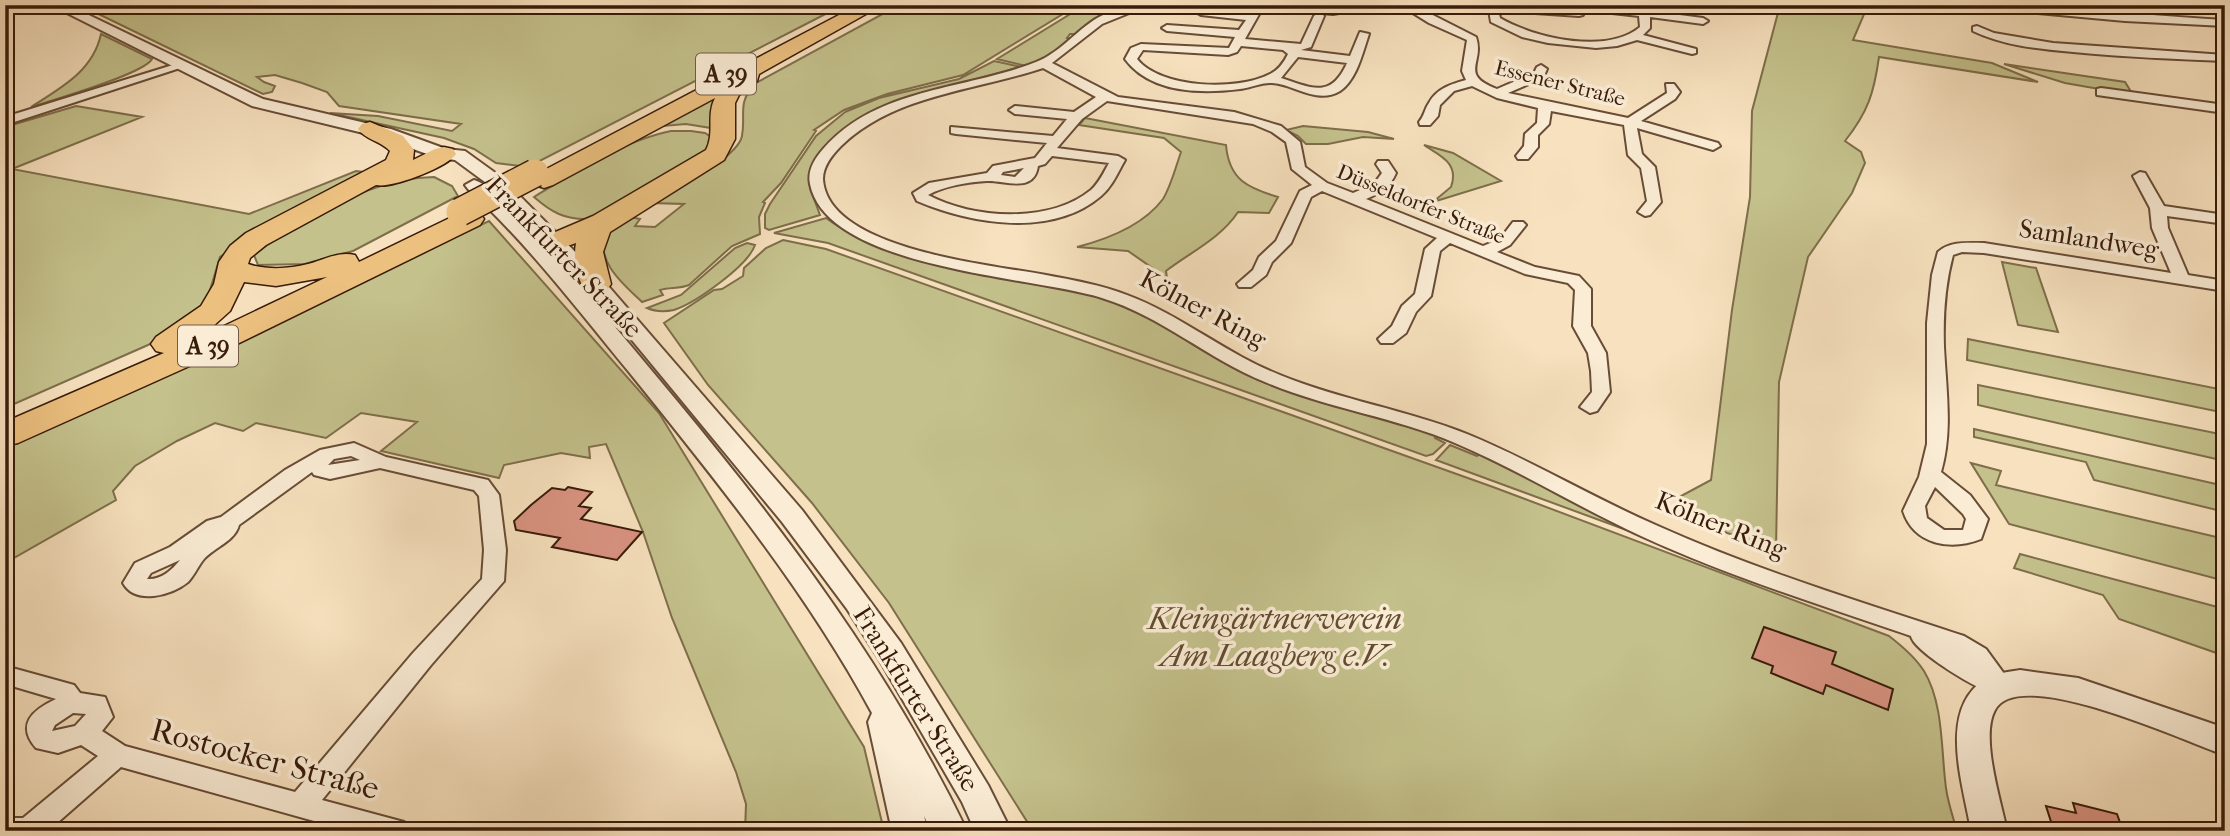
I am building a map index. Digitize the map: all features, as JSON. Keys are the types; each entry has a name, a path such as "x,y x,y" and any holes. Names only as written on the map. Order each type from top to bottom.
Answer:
{"highway":[{"name":"A 39","path":"5,435 212,344 540,177 857,5"},
{"name":"A 39","path":"540,177 598,152 873,5"},
{"path":"598,152 648,133 703,131 725,127 722,112 725,97 765,63"},
{"path":"370,129 394,141 402,150 402,157 388,174"},
{"path":"546,245 603,222 715,155 724,145 703,131"},
{"path":"134,365 210,317 222,304 234,268 233,262 240,252 256,239 355,187 430,162 444,154"},
{"path":"388,174 461,174"},
{"name":"A 39","path":"5,418 134,365 419,232 465,215"},
{"path":"596,284 588,255 589,243 603,222"},
{"path":"234,268 257,276 292,276 330,267 419,232"}],"street":[{"path":"57,5 258,103 411,140 444,154"},
{"name":"Kölner Ring","path":"1144,5 1110,15 1044,64 923,96 861,125 830,149 820,164 816,181 821,199 842,224 871,240 917,255 1091,288 1126,300 1155,313 1237,363 1274,380 1462,439 1674,542 1894,622 1942,650 1960,665 2000,686"},
{"path":"1201,12 1251,11 1259,6 1333,11 1384,5"},
{"name":"Essener Straße","path":"1405,5 1433,21 1460,31 1472,40 1474,46 1468,69 1474,82 1499,93 1630,122 1713,146"},
{"path":"1984,5 2113,17 2225,23"},
{"path":"1692,51 1637,37 1604,44 1548,40 1507,28 1495,20 1493,12 1508,8 1579,13 1581,6 1643,13 1704,26 1711,18 1709,6"},
{"path":"1251,11 1240,38 1228,52 1142,47 1135,50 1131,59 1135,67 1147,75 1191,86 1237,86 1272,79 1282,72 1290,50"},
{"path":"1637,37 1645,28 1643,13"},
{"path":"1290,50 1305,47 1319,16"},
{"path":"1167,28 1240,38 1290,50 1354,60"},
{"path":"1977,29 1990,37 2045,45 2225,58"},
{"path":"1272,79 1322,93 1331,91 1346,80 1364,34"},
{"name":"Düsseldorfer Straße","path":"1044,64 1065,72 1106,97 1148,107 1233,117 1270,126 1291,140 1297,149 1299,169 1322,186 1531,271 1573,279 1583,289 1582,326 1597,353 1600,371 1601,392 1590,407"},
{"path":"5,121 180,66"},
{"path":"1499,93 1539,75 1541,69"},
{"path":"1425,122 1432,116 1434,104 1450,88 1474,82"},
{"path":"1646,212 1654,202 1648,167 1635,155 1630,122 1671,96 1674,92 1670,87"},
{"path":"2101,92 2225,109"},
{"path":"956,130 1053,146 1118,160 1098,191 1090,197 1067,208 1035,216 974,215 936,206 922,198 920,193 934,186 992,176 1005,181 1023,179 1030,172 1031,165 1040,161 1053,146 1076,116 1092,103 1106,97"},
{"path":"1524,156 1531,147 1532,134 1543,124 1545,104"},
{"path":"1015,110 1076,116"},
{"name":"Frankfurter Straße","path":"949,831 901,731 871,681 765,526 546,245 479,168 458,155 444,154 443,161 461,174 546,245 596,284 792,516 857,602 925,708 976,795 993,831"},
{"path":"1352,199 1379,188 1387,181 1388,173 1383,164"},
{"path":"2140,176 2158,210 2160,228 2181,278"},
{"path":"1245,284 1260,272 1265,260 1283,243 1305,194 1322,186"},
{"path":"2158,210 2225,220"},
{"path":"1483,252 1505,242 1518,225"},
{"path":"1388,339 1400,329 1408,310 1423,296 1433,249 1447,238"},
{"name":"Samlandweg","path":"1931,475 1937,435 1936,309 1941,268 1946,252 1961,247 1984,248 2225,286"},
{"path":"229,522 292,475 337,450 354,449 380,463 481,485 489,495 495,550 493,581 422,659 302,804"},
{"path":"5,675 65,692 73,703"},
{"path":"871,681 891,744 910,831"},
{"path":"1989,831 1978,766 1975,720 1985,697 2000,686 2034,682 2076,690 2225,742"},
{"path":"82,701 96,704 100,717 84,733 58,742 45,741 39,734 40,723 50,713 73,703 82,701"},
{"name":"Rostocker Straße","path":"84,733 117,755 394,831"},
{"name":"Rostocker Straße","path":"5,831 29,830 117,755"}],"green space":[{"path":"80,5 843,5 528,167 496,163 474,149 444,138 330,113 378,116 452,131 461,124 339,106 327,92 275,75 257,77 275,86 272,92 263,94"},
{"path":"899,5 1080,5 1075,8 1059,6 1071,9 963,75 887,94 844,110 814,130 816,131 781,183 763,202 765,203 759,217 760,234 732,246 689,285 660,290 663,295 642,302 607,263 603,244 605,233 630,217 640,219 635,226 655,227 684,204 652,203 717,164 738,145 742,136 744,104 754,84"},
{"path":"1085,5 1134,5 1102,16 1077,34 1070,34 1067,38 1073,39 1046,58 1026,66 997,59"},
{"path":"1780,5 1868,5 1853,40 1992,63 2038,82 1879,57 1869,102 1845,141 1861,152 1865,163 1852,193 1808,257 1779,382 1776,550 1670,513 1681,496 1711,480 1732,310 1750,197 1752,111"},
{"path":"101,34 152,59 133,72 116,79 31,107 64,85 83,68 97,47"},
{"path":"994,61 1021,67 917,95 867,116 811,173 810,188 820,215 769,230 765,228 765,214 770,204 816,136 845,112 879,98 959,79"},
{"path":"2004,64 2125,82 2133,95 2065,83"},
{"path":"715,96 711,128 686,124 662,126"},
{"path":"76,106 142,117 12,169 249,214 356,171 372,173 271,223 220,257 207,300 185,323 148,345 5,408 5,127"},
{"path":"1085,118 1226,145 1231,167 1242,181 1278,197 1269,213 1238,212 1223,230 1166,271 1167,278 1128,251 1077,247 1124,230 1155,208 1166,194 1181,152 1164,138 1079,125"},
{"path":"1303,126 1368,132 1394,139 1363,137 1328,144 1306,144 1286,130"},
{"path":"671,131 705,133 714,139 717,145 589,219 559,214 534,197 618,149"},
{"path":"1424,145 1453,153 1501,181 1433,202 1451,187 1453,171 1446,160"},
{"path":"434,177 452,186 458,196 353,251 305,264 258,265 254,255 260,250 338,204 384,185"},
{"path":"826,218 857,237 926,262 1070,288 1105,298 1142,314 1227,365 1268,384 1437,435 1435,438 1445,443 1433,454 1426,456 828,243 774,233"},
{"path":"489,221 659,413 864,747 884,831 745,831 746,804 736,772 672,618 643,532 606,444 589,447 590,458 561,453 504,465 499,478 381,451 417,422 361,413 326,438 256,423 243,431 215,423 177,441 135,466 113,491 116,500 5,563 5,445 145,386"},
{"name":"Kleingärtnerverein Am Laagberg e.V.","path":"783,240 826,249 1493,487 1889,636 1917,661 1935,698 1941,728 1947,794 1957,831 1033,831 889,603 812,503 708,385 664,323 714,290 722,289 743,276 744,268 766,248"},
{"path":"747,243 755,245 750,254 732,273 707,292 674,310 647,308 681,295 735,248"},
{"path":"2002,262 2036,268 2058,332 2018,325"},
{"path":"1968,339 2219,389 2225,413 1967,360"},
{"path":"1978,385 2225,435 2225,461 1978,405"},
{"path":"1974,429 2225,486 2225,512 2094,480 2086,462 1974,437"},
{"path":"1450,445 1477,456 1480,453 1659,542 1436,460"},
{"path":"1971,463 2001,471 1996,485 2225,539 2225,581 2009,524"},
{"path":"2020,554 2225,609 2225,656 2119,619 2103,595 2014,568"}],"building":[{"path":"568,487 592,492 579,506 591,508 581,519 642,532 617,560 552,547 560,538 516,530 514,521 531,505 552,488 565,490"},
{"path":"1764,627 1836,652 1832,664 1893,689 1888,710 1826,685 1823,694 1771,673 1773,666 1752,658"},
{"path":"2073,803 2117,814 2123,831 2054,831 2046,806 2076,813"}]}
